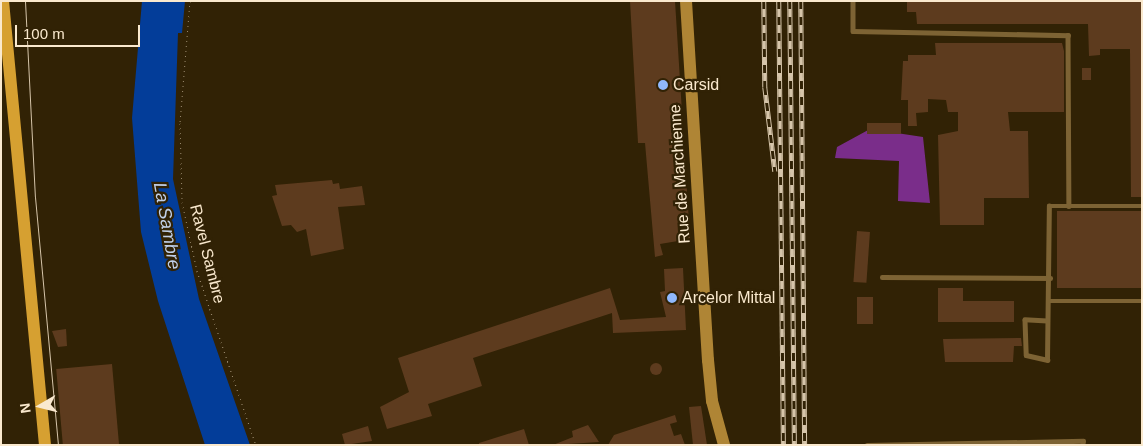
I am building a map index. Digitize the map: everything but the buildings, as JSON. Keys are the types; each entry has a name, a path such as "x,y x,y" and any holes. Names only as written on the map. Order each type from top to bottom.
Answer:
{"main road":[{"path":"3,1 45,445"},
{"name":"Rue de Marchienne","path":"686,1 701,255 712,401 724,445"}],"lane":[{"path":"853,1 853,31 1068,35 1069,206"},
{"path":"1047,321 1024,320 1026,355 1046,360 1047,321 1050,301 1049,206 1142,206"},
{"path":"882,277 1050,278"},
{"path":"1050,301 1142,301"},
{"path":"867,445 1083,441 1083,445"}],"path":[{"name":"Ravel Sambre","path":"190,1 180,123 182,202 202,287 256,445"}],"shaded area":[{"path":"870,129 923,137 930,203 898,201 899,161 835,158 837,147"}],"water":[{"name":"La Sambre","path":"142,1 185,1 182,33 178,33 173,179 199,299 250,445 205,445 158,301 141,232 132,118"}],"tram line":[{"path":"25,1 35,197 58,445"}],"railway":[{"path":"764,1 765,87 775,171"},
{"path":"779,1 784,445"},
{"path":"790,1 795,445"},
{"path":"801,1 805,445"}],"place":[{"name":"Carsid","path":"663,85"},
{"name":"Arcelor Mittal","path":"672,298"}]}
